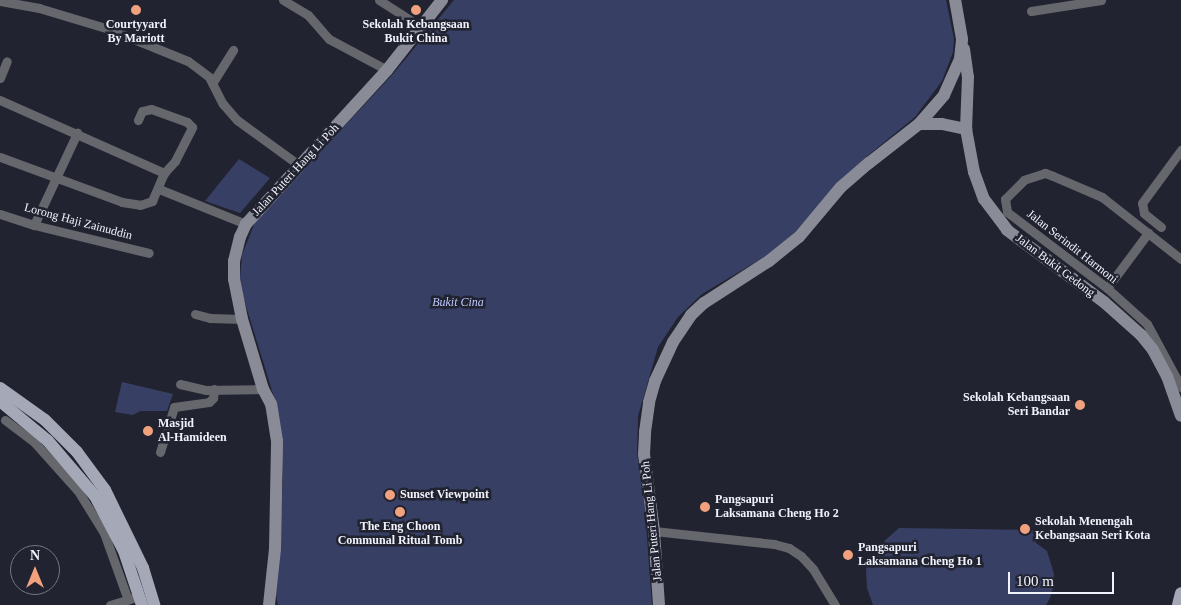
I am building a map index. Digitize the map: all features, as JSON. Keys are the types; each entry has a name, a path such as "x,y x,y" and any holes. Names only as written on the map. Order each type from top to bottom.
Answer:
{"main road":[{"path":"0,388 45,420 77,452 105,490 143,568 143,600"},
{"path":"0,401 48,441 95,496 124,551 143,600"},
{"path":"1178,605 1181,593"}],"street":[{"path":"283,0 308,15 329,39 387,70"},
{"path":"379,0 421,27"},
{"name":"Jalan Puteri Hang Li Poh","path":"269,605 276,526 277,441 271,404 263,389 242,319 234,279 234,261 240,237 246,224 387,70 442,0"},
{"name":"Jalan Puteri Hang Li Poh","path":"659,605 654,532 644,454 645,432 649,402 655,381 677,335 691,315 704,303 784,249 813,222 842,187 869,162 919,124 944,95 960,59 962,39 955,0"},
{"path":"1031,11 1101,0"},
{"path":"0,1 39,8 108,29 188,61 204,72 213,82 223,104 237,120 300,166"},
{"name":"Jalan Bukit Gedong","path":"962,39 968,78 966,129 974,172 984,199 1008,230 1093,294 1106,291 1153,350 1167,376 1181,416"},
{"path":"213,82 233,50"},
{"path":"0,78 7,61"},
{"path":"0,100 164,173"},
{"path":"0,157 122,202 140,205 152,201 159,189 164,173 175,162 187,140 191,124 152,109 142,111 138,120"},
{"path":"919,124 942,124 966,129"},
{"path":"34,225 77,133"},
{"path":"1162,228 1144,213 1142,203 1180,156"},
{"name":"Jalan Serindit Harmoni","path":"1181,259 1102,197 1045,173 1024,180 1005,199 1007,212 1147,324 1181,387"},
{"path":"159,189 246,224"},
{"name":"Lorong Haji Zainuddin","path":"0,214 34,225 150,253"},
{"path":"1106,291 1148,233"},
{"path":"195,314 210,318 242,319"},
{"path":"180,384 197,389 263,389"},
{"path":"160,452 174,407 209,402 213,398 214,389"},
{"path":"5,420 35,443 78,491 143,600 110,605"},
{"path":"654,532 764,543 789,548 801,556 813,569 836,605"}],"green space":[{"name":"Bukit Cina","path":"454,0 946,0 954,39 953,52 942,81 915,117 866,157 837,185 795,232 769,254 702,294 678,317 658,347 638,416 637,453 644,496 652,605 278,605 276,594 283,481 281,441 273,394 242,293 240,278 242,255 255,222 393,74"},
{"path":"239,159 270,178 240,213 205,201"},
{"path":"122,382 173,394 167,411 140,411 133,415 115,412"},
{"path":"899,528 1036,530 1036,543 1047,551 1054,574 1050,598 1046,605 873,605 867,588 866,569 873,551"}],"place":[{"name":"Courtyyard By Mariott","path":"136,10"},
{"name":"Sekolah Kebangsaan Bukit China","path":"416,10"},
{"name":"Sekolah Kebangsaan Seri Bandar","path":"1080,405"},
{"name":"Masjid Al-Hamideen","path":"148,431"},
{"name":"Sunset Viewpoint","path":"390,495"},
{"name":"Pangsapuri Laksamana Cheng Ho 2","path":"705,507"},
{"name":"The Eng Choon Communal Ritual Tomb","path":"400,512"},
{"name":"Sekolah Menengah Kebangsaan Seri Kota","path":"1025,529"},
{"name":"Pangsapuri Laksamana Cheng Ho 1","path":"848,555"}]}
